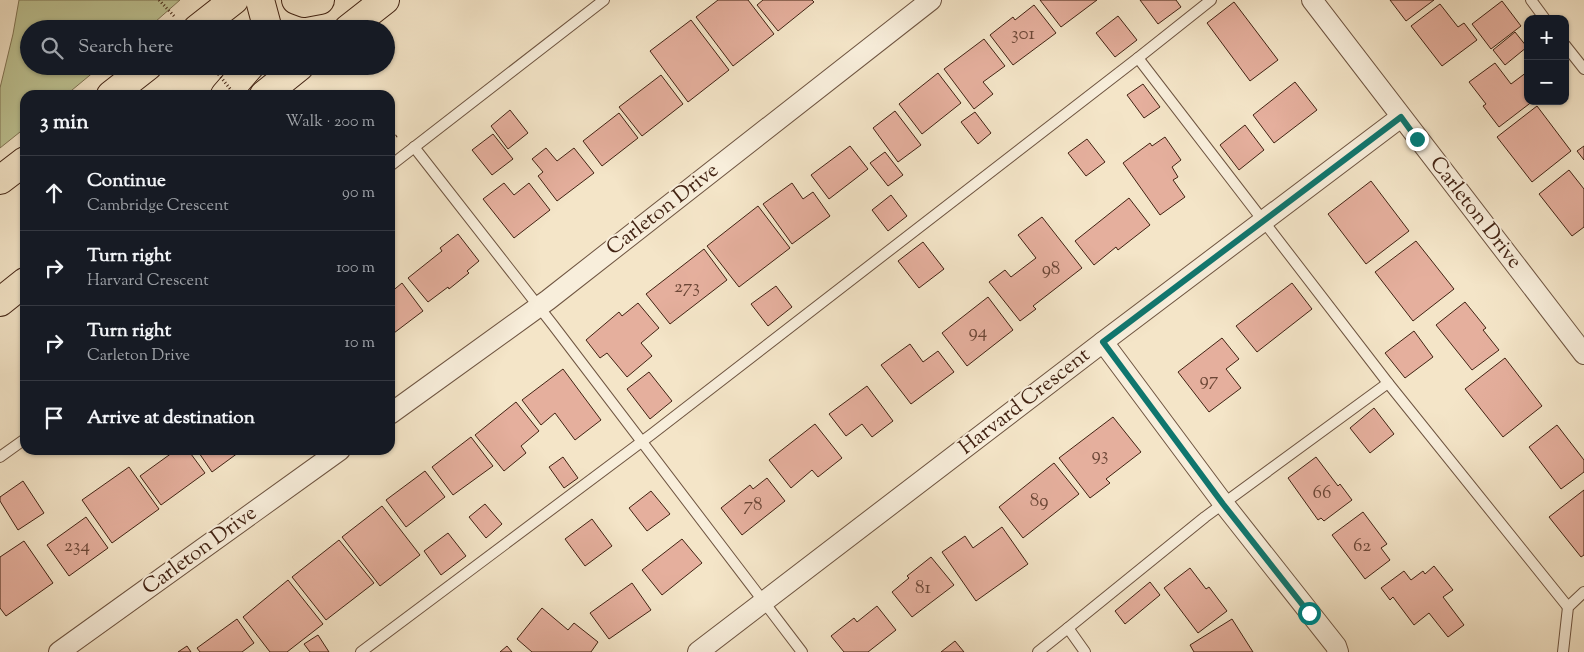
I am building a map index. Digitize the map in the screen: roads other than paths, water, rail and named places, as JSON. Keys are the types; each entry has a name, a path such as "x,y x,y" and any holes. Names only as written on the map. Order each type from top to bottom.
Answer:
{"main road":[{"path":"208,20 234,0"},
{"path":"260,0 265,20"},
{"path":"296,0 304,3 320,0"},
{"path":"359,20 385,0"},
{"path":"117,90 137,75"},
{"path":"228,90 242,75"},
{"path":"270,90 289,75"},
{"path":"0,180 20,165"},
{"path":"0,302 20,286"}],"street":[{"name":"Carleton Drive","path":"395,410 538,307 931,0"},
{"name":"Carleton Drive","path":"1312,0 1584,354"},
{"name":"Harvard Crescent","path":"698,652 1401,117"},
{"path":"1103,342 1223,504 1336,646 1338,652"},
{"name":"Carleton Drive","path":"59,652 333,455"}],"lane":[{"path":"395,162 604,0"},
{"path":"361,652 642,442 1212,0"},
{"path":"1531,0 1542,15"},
{"path":"1569,49 1584,69"},
{"path":"1138,58 1388,383 1568,607"},
{"path":"414,147 802,652"},
{"path":"1038,652 1223,504 1388,383"},
{"path":"0,456 20,442"},
{"path":"1562,652 1568,607 1584,592"},
{"path":"1068,628 1085,652"}]}
